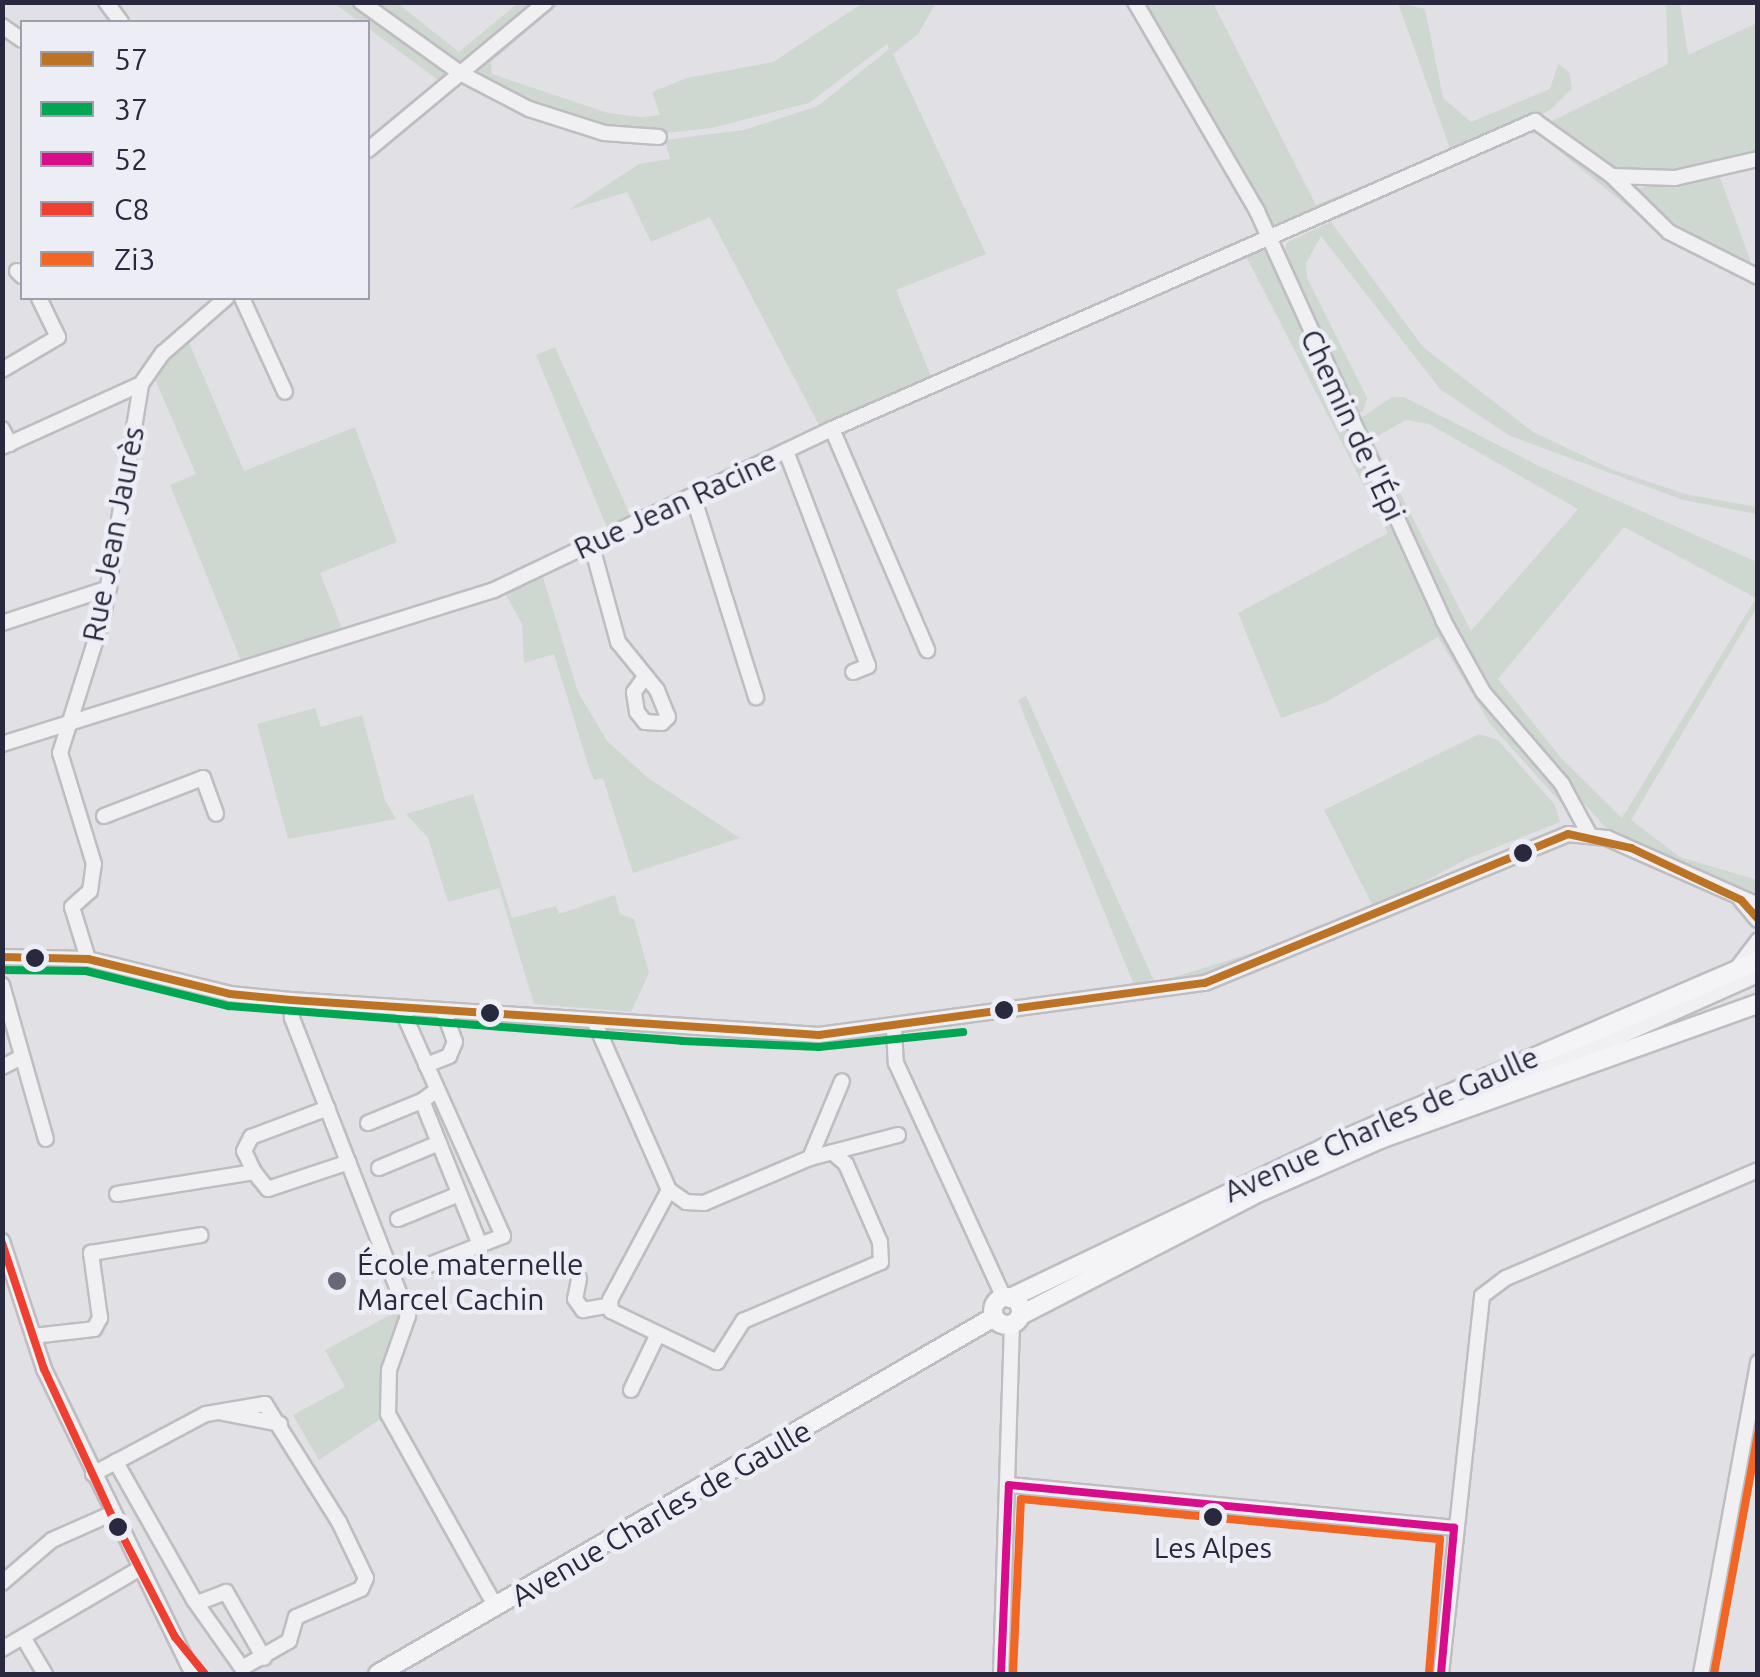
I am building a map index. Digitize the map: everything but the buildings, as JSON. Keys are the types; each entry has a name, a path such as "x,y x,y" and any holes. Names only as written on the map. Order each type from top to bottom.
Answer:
{"main road":[{"name":"Avenue Charles de Gaulle","path":"1007,1298 1324,1148 1758,960"},
{"name":"Avenue Charles de Gaulle","path":"378,1674 1009,1318 1253,1195 1478,1102 1758,1004"},
{"path":"1007,1298 1009,1318"}],"street":[{"path":"361,2 460,73 580,128 659,137"},
{"path":"370,148 546,2"},
{"name":"Chemin de l'Épi","path":"1135,2 1270,240 1443,620 1483,692 1562,784 1589,834"},
{"name":"Rue Jean Racine","path":"2,744 66,728 494,590 832,429 1536,121 1612,176"},
{"path":"1612,176 1675,178 1758,159"},
{"path":"1612,176 1669,232 1758,278"},
{"path":"2,370 58,337 40,300"},
{"name":"Rue Jean Jaurès","path":"88,959 72,906 94,878 94,820 63,770 66,728 109,588 142,384 163,354 224,300"},
{"path":"243,300 284,392"},
{"path":"2,429 6,446 142,384"},
{"path":"832,429 928,650"},
{"path":"786,452 868,666 853,672"},
{"path":"693,496 756,698"},
{"path":"591,544 618,642 644,678"},
{"path":"2,623 109,588"},
{"path":"94,820 203,778 216,814"},
{"path":"2,957 88,959 230,994 786,1036 894,1029 1205,983 1301,949 1544,838 1589,834 1758,905"},
{"path":"1741,900 1758,920"},
{"path":"1738,967 1758,940"},
{"name":"Avenue Charles de Gaulle","path":"1478,1102 1758,975"},
{"path":"2,985 46,1138"},
{"path":"291,1000 408,1316 389,1370 388,1414 496,1606"},
{"path":"400,1008 436,1091 445,1096 503,1236 420,1269"},
{"path":"426,1065 449,1056 456,1042 444,1011"},
{"path":"595,1023 669,1190 704,1204 810,1158 898,1134"},
{"path":"894,1029 896,1063 1007,1298"},
{"path":"2,1067 20,1058"},
{"path":"810,1158 842,1081"},
{"path":"368,1123 422,1101 436,1091"},
{"path":"422,1101 480,1245"},
{"path":"328,1108 251,1138 244,1150 264,1189 349,1162"},
{"path":"379,1168 439,1143"},
{"path":"579,1279 575,1299 582,1310 610,1305 658,1334 723,1360 743,1321 881,1262 874,1226 846,1164 832,1152"},
{"path":"1440,1674 1482,1296 1506,1278 1758,1170"},
{"path":"118,1194 254,1172"},
{"path":"610,1305 669,1190"},
{"path":"398,1219 460,1194"},
{"path":"32,1336 94,1329 100,1318 91,1253 201,1236"},
{"path":"2,1241 32,1336 111,1514 192,1674"},
{"path":"1001,1674 1009,1485 1009,1318"},
{"path":"631,1390 658,1334"},
{"path":"1700,1674 1758,1362"},
{"path":"93,1474 116,1462 217,1412 265,1404 273,1408 366,1578 361,1589 296,1617 289,1641 267,1656 236,1665 116,1462"},
{"path":"217,1412 280,1424"},
{"path":"1009,1485 1454,1528"},
{"path":"4,1577 52,1540 111,1514"},
{"path":"2,1648 139,1569"},
{"path":"200,1602 226,1592 267,1656"},
{"path":"22,1637 44,1674"},
{"path":"176,1637 205,1674"}],"shaded area":[{"path":"334,3 355,3 452,75 442,83 370,30 370,20 357,20"},
{"path":"366,3 397,3 459,52 518,3 538,3 459,65"},
{"path":"551,3 560,3 491,62 492,74 608,113 641,117 660,115 652,92 687,78 773,62 863,3 936,3 918,34 893,54 986,254 896,290 931,376 819,425 710,217 651,242 627,192 569,210 639,164 670,159 665,140 744,130 818,106 889,49 887,44 809,103 712,128 644,135 570,121 470,76"},
{"path":"1140,3 1213,3 1316,205 1451,151 1398,3 1425,9 1443,98 1471,122 1550,89 1558,64 1569,72 1572,88 1550,110 1274,229"},
{"path":"1666,3 1680,3 1688,55 1757,23 1757,152 1661,176 1617,172 1550,122 1668,64"},
{"path":"1530,127 1545,128 1636,206 1757,286 1679,248 1538,134 1525,133 1331,222 1423,347 1533,432 1611,469 1685,494 1757,507 1757,514 1683,500 1508,435 1440,389 1321,236 1306,263 1307,278 1367,398 1363,412 1354,412 1283,262 1286,243"},
{"path":"1729,173 1720,178 1755,273 1678,234 1632,189"},
{"path":"1265,249 1479,696 1560,791 1570,813 1491,725 1438,637 1326,702 1281,718 1238,613 1388,533 1247,258 851,427 845,436 850,453 940,669 839,432 1244,253"},
{"path":"188,340 244,471 355,427 397,542 320,573 343,631 242,663 170,485 196,474 154,377"},
{"path":"555,347 631,517 607,528 536,355"},
{"path":"1392,397 1404,397 1541,467 1757,562 1757,607 1631,820 1680,857 1757,880 1757,900 1605,827 1511,721 1474,668 1358,420","holes":["1406,420 1429,424 1578,509 1471,631 1372,439","1624,527 1756,598 1622,818 1561,758 1498,679"]},
{"path":"542,574 578,692 607,741 648,778 740,838 633,873 603,778 594,780 589,768 554,654 524,663 522,624 504,591"},
{"path":"1026,696 1155,983 1316,933 1176,983 845,1027 1134,985 1018,700"},
{"path":"315,708 321,727 362,715 385,800 396,819 288,839 257,724"},
{"path":"1479,734 1498,740 1555,805 1560,822 1469,858 1374,908 1324,810"},
{"path":"473,794 512,918 556,906 559,914 615,895 620,914 634,919 649,973 631,1012 534,1004 499,888 448,902 428,838 406,814"},
{"path":"405,1307 389,1370 388,1414 319,1460 293,1415 345,1387 325,1350"}],"transit line":[{"name":"57","path":"2,957 88,959 230,994 291,1000 819,1035 1205,983 1568,834 1631,848 1741,900 1758,919"},
{"name":"37","path":"2,970 86,971 229,1006 682,1041 819,1047 963,1032"},
{"name":"C8","path":"2,1243 44,1369 111,1514 175,1637 205,1674"},
{"name":"Zi3","path":"1714,1674 1758,1434"},
{"name":"52","path":"1009,1485 1454,1528"},
{"name":"52","path":"1001,1674 1009,1485"},
{"name":"Zi3","path":"1013,1674 1021,1499 1440,1539 1429,1673"},
{"name":"52","path":"1441,1674 1454,1528"}],"place":[{"name":"École maternelle Marcel Cachin","path":"337,1281"},
{"name":"Les Alpes","path":"1213,1517"}]}
